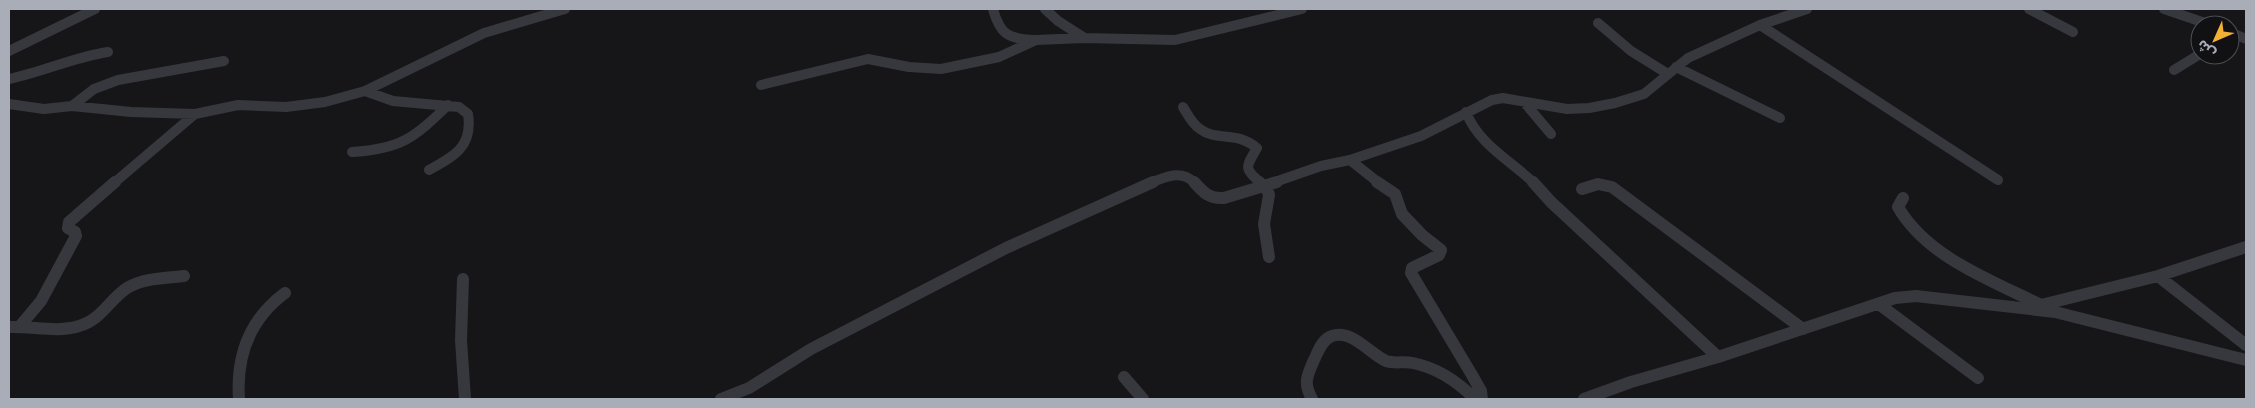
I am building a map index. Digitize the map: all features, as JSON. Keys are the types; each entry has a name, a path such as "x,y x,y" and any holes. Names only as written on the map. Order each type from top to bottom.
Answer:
{"street":[{"path":"9,51 95,9"},
{"path":"9,104 44,109 72,106 131,112 194,114 238,105 304,106 349,97 484,33 565,9"},
{"path":"993,9 996,23 1002,32 1018,39 1036,40 1084,38 1176,40 1302,9"},
{"path":"1045,9 1058,21 1084,38"},
{"path":"721,399 749,388 812,349 1006,248 1150,183 1182,175 1191,179 1207,197 1214,200 1264,187 1321,166 1350,160 1421,136 1492,100 1503,98 1567,108 1589,108 1615,103 1644,94 1688,58 1760,25 1805,9"},
{"path":"2029,9 2074,32"},
{"path":"2164,9 2190,18"},
{"path":"1598,23 1615,40 1644,61 1672,71 1780,118"},
{"path":"1760,25 1998,180"},
{"path":"761,85 868,59 910,67 941,69 1000,57 1036,40"},
{"path":"9,79 38,73 83,56 108,52"},
{"path":"72,106 88,93 114,80 173,71 224,60"},
{"path":"2174,70 2190,60"},
{"path":"365,91 393,101 459,107 468,114 471,127 468,139 458,151 429,170"},
{"path":"1524,102 1550,134"},
{"path":"352,152 377,152 403,143 412,138 448,105"},
{"path":"1183,107 1190,121 1204,133 1229,135 1252,143 1256,148 1247,166 1248,172 1268,189 1269,195 1264,224 1269,257"},
{"path":"1466,112 1468,121 1491,148 1527,177 1551,202 1718,357"},
{"path":"14,326 41,301 76,236 75,232 68,228 69,222 194,114"},
{"path":"1350,160 1395,194 1398,198 1402,214 1422,235 1441,250 1439,255 1412,268 1411,273 1472,375 1481,391 1482,399"},
{"path":"1582,189 1598,184 1612,187 1803,329"},
{"path":"1903,198 1898,207 1901,217 1922,237 1949,256 2055,312"},
{"path":"2041,305 2158,276 2246,247"},
{"path":"14,326 39,329 87,324 98,317 130,286 184,276"},
{"path":"2158,276 2246,346"},
{"path":"463,279 461,340 465,399"},
{"path":"239,399 237,389 242,352 249,334 260,314 274,300 285,293"},
{"path":"1584,399 1631,382 1718,357 1880,305 1895,298 1916,296 2055,312 2246,360"},
{"path":"1880,305 1978,378"},
{"path":"1312,399 1304,380 1319,350 1331,336 1348,338 1362,344 1388,362 1413,362 1444,372 1475,399"},
{"path":"1124,377 1143,399"}]}
